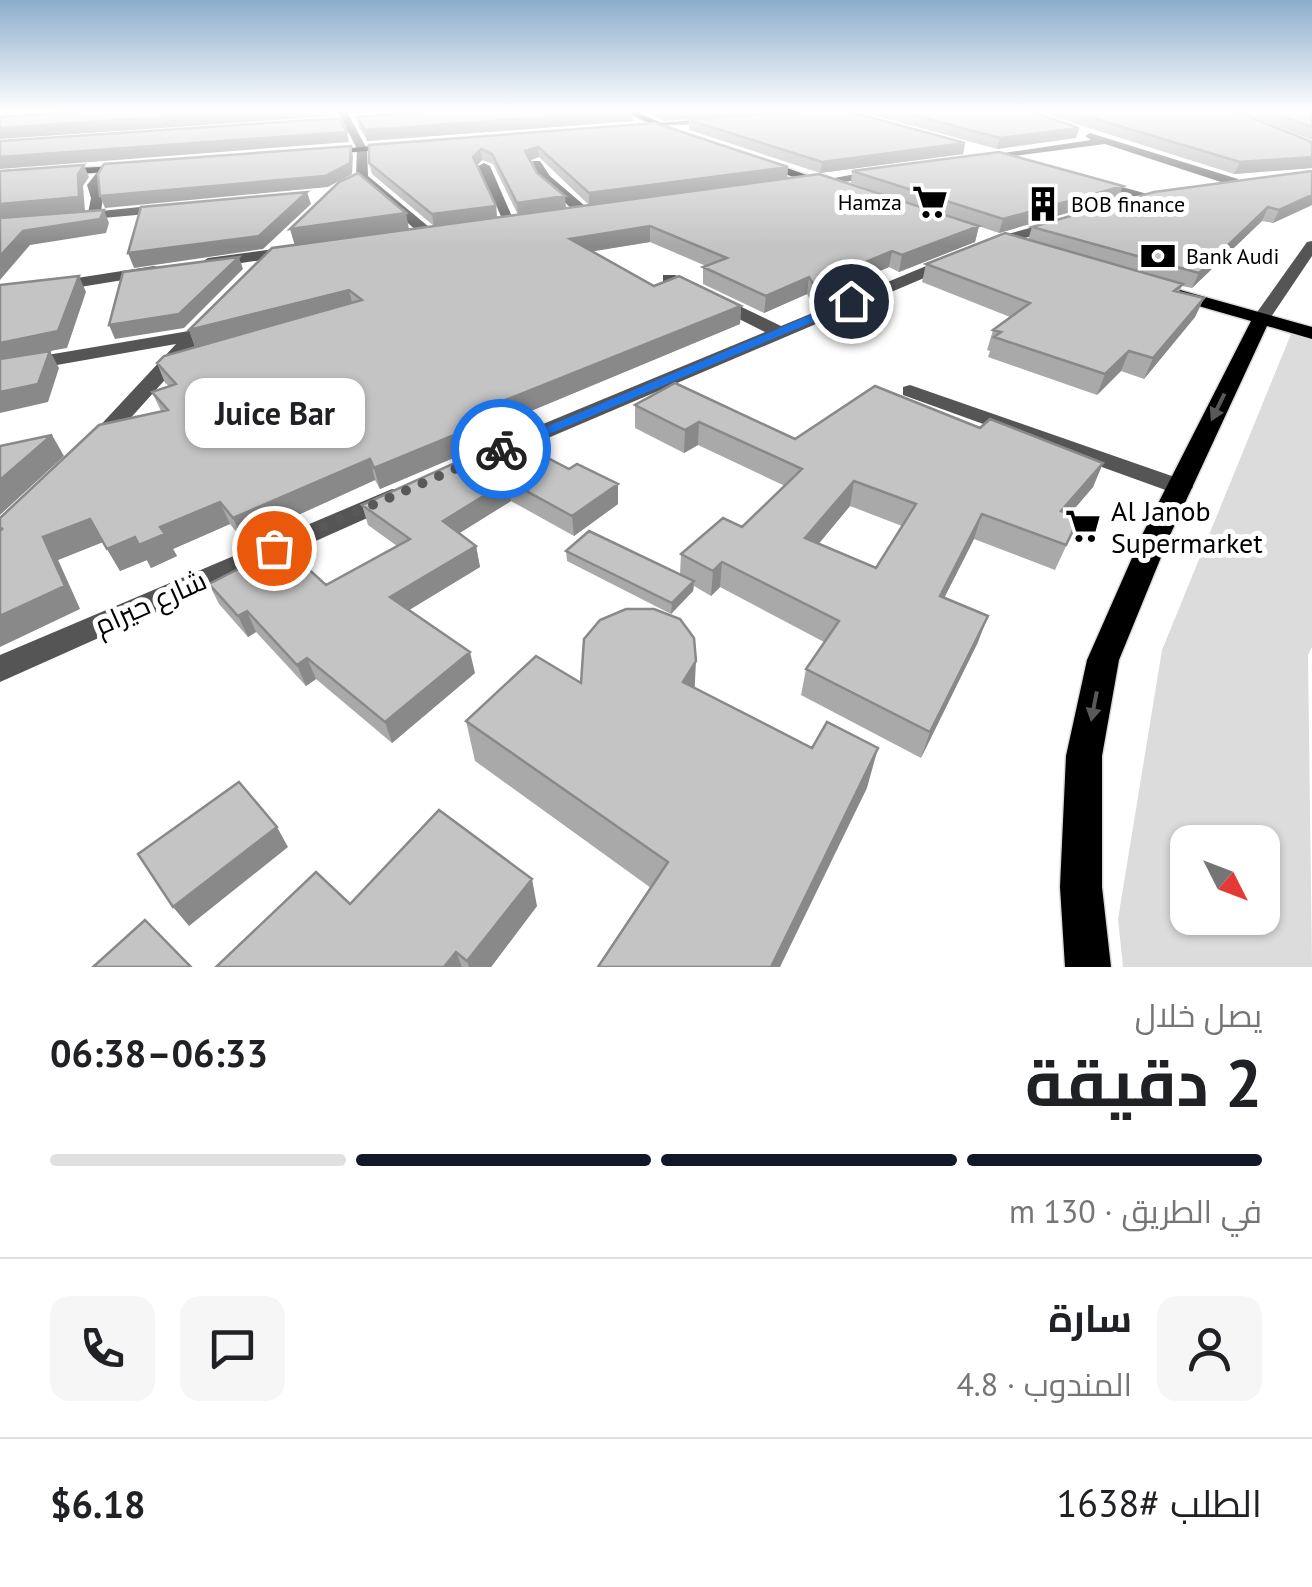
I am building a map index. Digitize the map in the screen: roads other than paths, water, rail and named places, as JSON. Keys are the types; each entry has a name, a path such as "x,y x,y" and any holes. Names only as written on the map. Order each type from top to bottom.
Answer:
{"main road":[{"path":"740,155 856,194"},
{"path":"0,176 156,164"},
{"path":"990,238 1036,252"},
{"path":"1148,286 1312,332"},
{"path":"1088,967 1081,887 1084,756 1103,660 1261,319"}],"street":[{"path":"362,155 362,176"},
{"path":"957,161 995,155"},
{"path":"996,155 1034,166"},
{"path":"1149,155 1234,182"},
{"path":"536,163 545,178 587,215"},
{"path":"484,166 512,225"},
{"path":"94,216 98,198 93,185 102,169"},
{"path":"786,188 898,170"},
{"path":"324,199 362,176"},
{"path":"325,178 362,176 430,235"},
{"path":"1071,177 1146,198"},
{"path":"1199,188 1254,180"},
{"path":"1109,209 1164,195"},
{"path":"98,198 114,197"},
{"path":"56,220 179,207"},
{"path":"568,218 606,212"},
{"path":"473,461 990,238 1072,220"},
{"path":"496,227 531,222"},
{"path":"253,277 297,233"},
{"path":"411,237 446,233"},
{"path":"1261,319 1312,245"},
{"path":"185,267 316,248"},
{"path":"0,294 167,270"},
{"path":"669,278 777,331"},
{"path":"70,469 163,368 194,347 228,301"},
{"path":"0,369 194,347"},
{"path":"910,391 1180,487"},
{"name":"شارع حيرام","path":"0,669 418,485"}],"place":[{"name":"Hamza","path":"930,202"},
{"name":"BOB finance","path":"1043,204"},
{"name":"Bank Audi","path":"1158,256"},
{"name":"Al Janob Supermarket","path":"1083,526"},
{"name":"Juice Bar","path":"274,548"}]}
